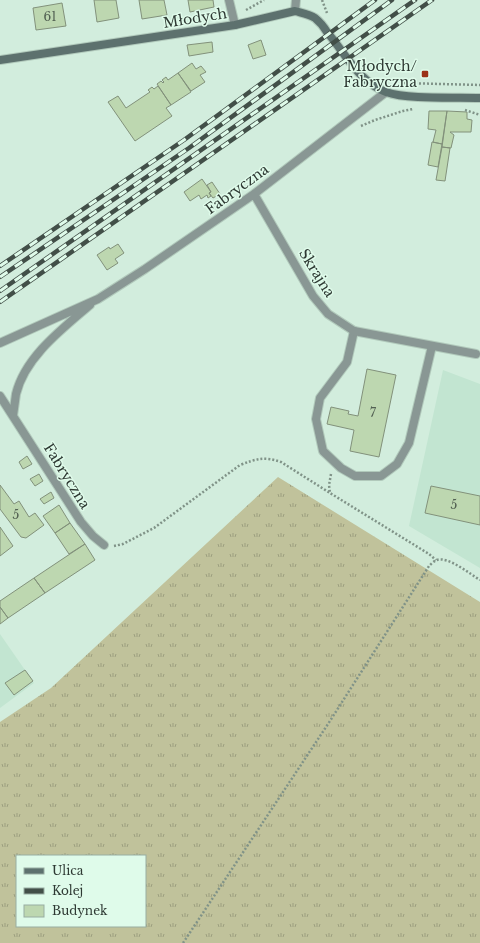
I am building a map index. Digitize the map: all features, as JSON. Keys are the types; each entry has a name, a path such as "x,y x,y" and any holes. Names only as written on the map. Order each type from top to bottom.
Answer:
{"street":[{"path":"229,0 235,25"},
{"path":"296,0 295,11 305,13 315,19 335,41 358,72 367,81 386,92 420,96 480,98"},
{"name":"Młodych","path":"0,60 235,25 295,11"},
{"name":"Fabryczna","path":"0,343 98,298 145,268 254,194 386,92"},
{"name":"Skrajna","path":"254,194 313,296 328,314 354,331 476,354"},
{"name":"Fabryczna","path":"13,416 16,393 33,360 63,328 98,298"},
{"path":"354,331 347,362 320,398 316,419 323,452 340,468 355,476 381,476 397,464 409,443 432,346"},
{"name":"Fabryczna","path":"0,396 80,522 104,545"}],"path":[{"path":"322,0 328,17"},
{"path":"402,83 480,85"},
{"path":"353,118 362,127 375,120 404,110 417,109"},
{"path":"461,109 480,115"},
{"path":"104,545 113,547 138,537 154,528 240,465 262,458 281,462 429,554 436,560 444,560 453,563 480,580"},
{"path":"330,493 329,485 334,462"},
{"path":"183,943 328,724 422,575 436,560"}],"shaded area":[{"path":"443,370 480,384 480,568 409,526"},
{"path":"0,634 34,683 0,708"}],"green space":[{"path":"278,477 480,602 480,943 0,943 0,722 51,688"}],"building":[{"path":"94,0 116,0 119,18 97,22"},
{"path":"139,0 164,0 167,15 142,19"},
{"path":"188,0 213,0 214,7 190,12"},
{"path":"62,3 66,26 36,30 33,8"},
{"path":"261,40 266,55 253,59 248,45"},
{"path":"212,42 213,52 189,56 187,45"},
{"path":"192,63 196,69 201,66 206,72 200,75 205,82 191,91 178,73"},
{"path":"178,73 191,92 171,105 157,84 161,81 163,83 164,82 162,80 166,77 168,80"},
{"path":"158,86 171,105 166,108 172,116 135,141 108,102 118,96 126,108 150,92 148,90 152,87 154,89"},
{"path":"429,111 447,111 442,144 433,142 436,130 428,129"},
{"path":"447,111 467,112 467,119 472,120 471,132 450,132 454,135 451,148 442,147"},
{"path":"432,142 442,144 438,167 428,165"},
{"path":"442,147 450,148 445,181 436,180"},
{"path":"202,179 211,192 209,193 211,196 208,198 207,195 201,199 199,195 190,201 184,192"},
{"path":"212,182 220,194 213,198 209,193 211,192 207,185"},
{"path":"118,244 124,253 115,259 118,263 107,270 97,255 109,247 110,249"},
{"path":"367,369 396,375 379,457 350,451 354,430 327,424 331,407 349,411 348,414 358,416"},
{"path":"27,456 32,464 23,469 19,462"},
{"path":"39,474 43,481 35,486 30,479"},
{"path":"0,485 14,504 19,501 29,517 35,513 44,525 26,538 21,537 0,509"},
{"path":"431,486 480,496 480,525 425,513"},
{"path":"51,492 54,498 44,504 40,499"},
{"path":"59,505 70,523 55,533 43,516"},
{"path":"70,523 85,544 69,554 55,533"},
{"path":"0,527 13,546 0,556"},
{"path":"85,544 95,560 45,593 34,578"},
{"path":"34,578 45,593 8,618 0,607 0,601"},
{"path":"0,607 8,618 0,624"},
{"path":"25,670 33,681 14,695 5,683"}],"railway":[{"path":"0,266 184,140 375,0"},
{"path":"0,277 189,148 392,0"},
{"path":"0,291 415,0"},
{"path":"0,302 432,0"}],"place":[{"name":"Młodych/ Fabryczna","path":"425,74"}]}
